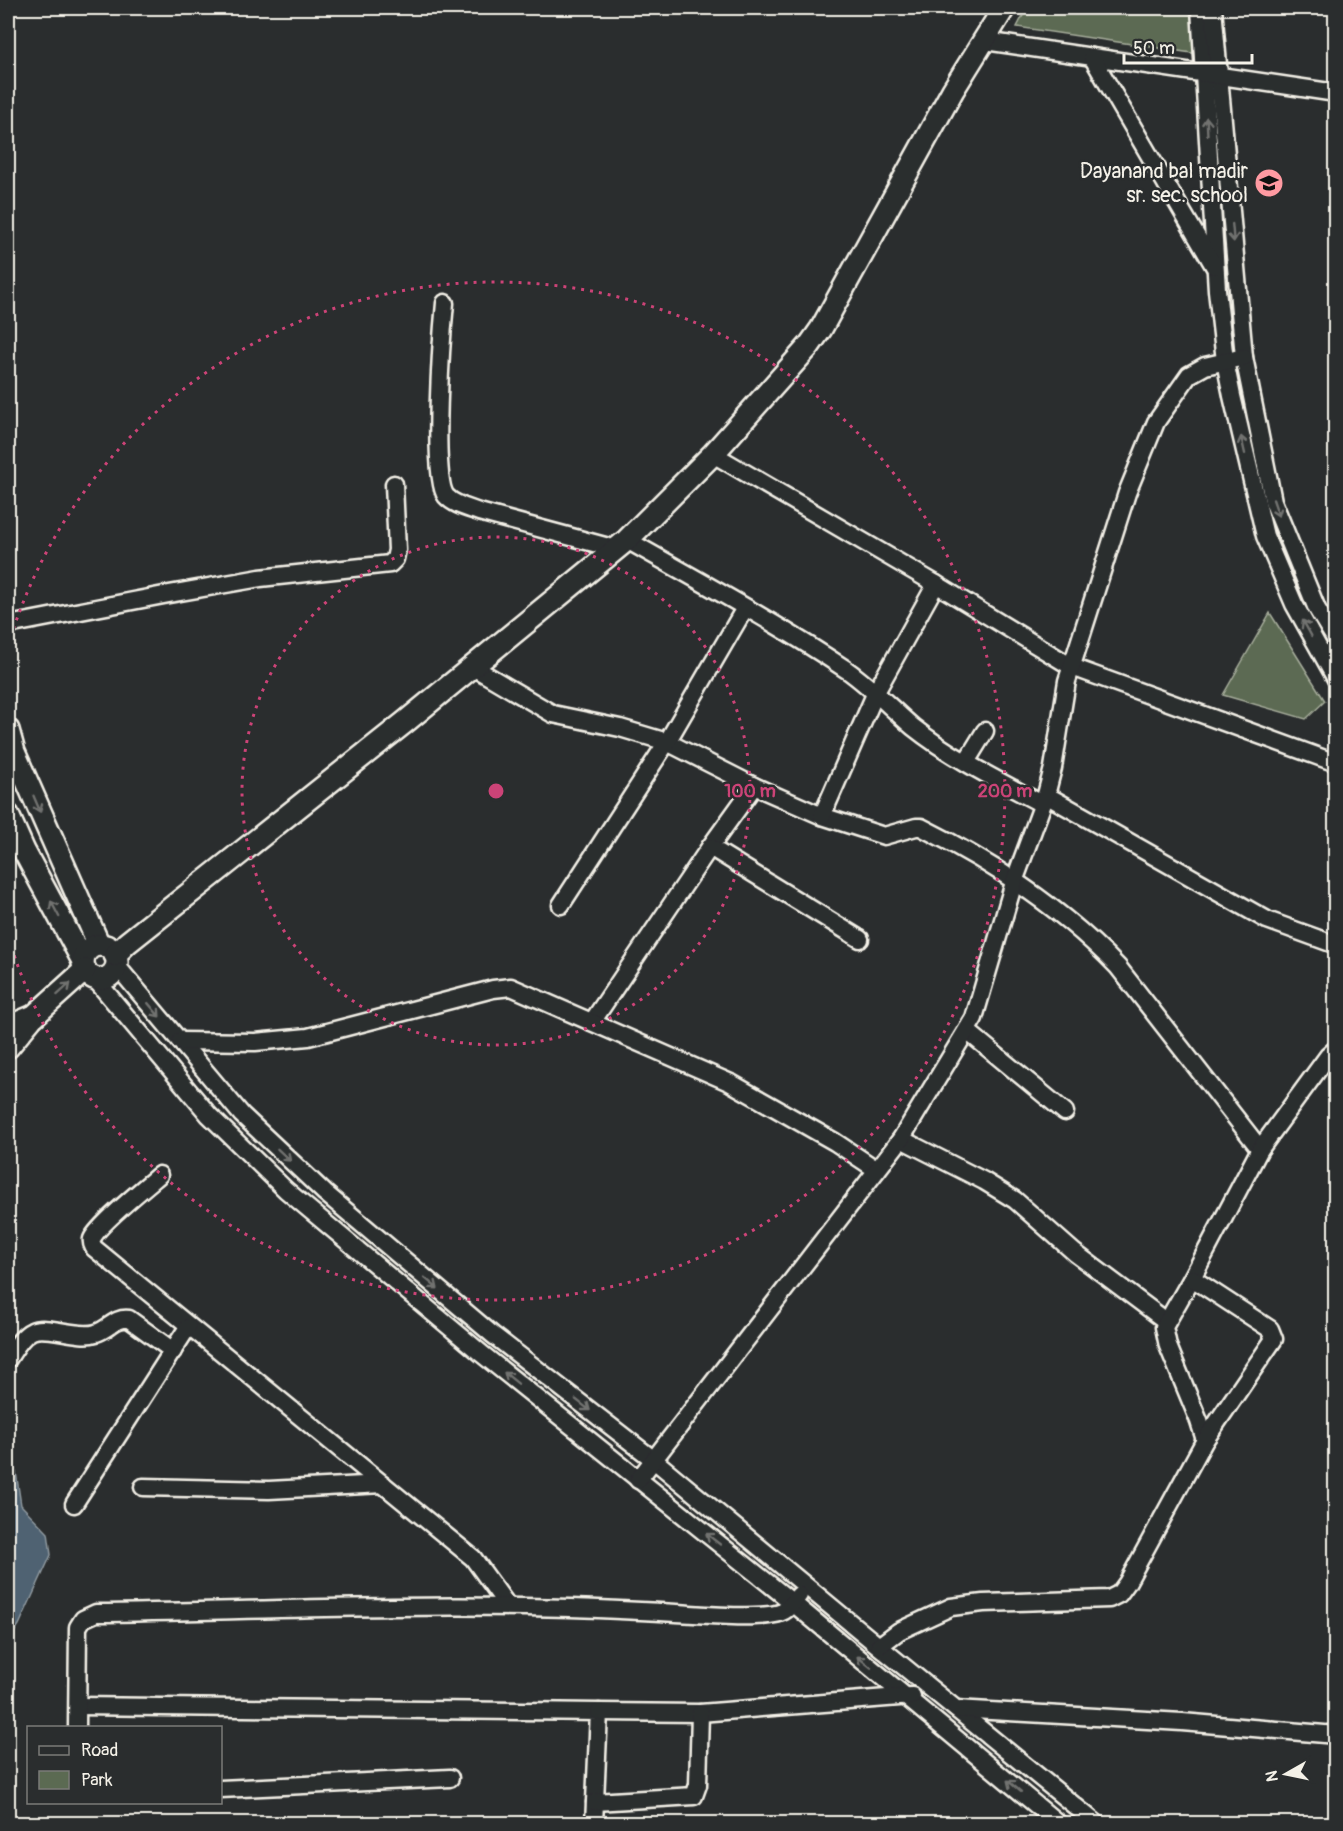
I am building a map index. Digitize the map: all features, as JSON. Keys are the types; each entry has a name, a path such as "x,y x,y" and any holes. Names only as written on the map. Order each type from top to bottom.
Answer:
{"main road":[{"path":"87,970 86,952 110,955 127,943 472,667 621,544 713,454 809,346 821,329 953,90 1004,8"},
{"path":"8,730 19,763 110,955 109,977 87,970 24,851 8,815"},
{"path":"8,1047 34,1016 87,970"},
{"path":"8,1027 34,1016"}],"street":[{"path":"1200,8 1202,73 1225,361 1265,537 1294,604 1335,679"},
{"path":"1213,8 1244,357 1273,501 1317,609 1335,640"},
{"path":"985,41 1335,93"},
{"path":"1092,57 1216,270"},
{"path":"1210,185 1229,182"},
{"path":"445,303 439,369 441,485 446,496 457,504 479,512 621,544 745,608 848,671 876,692 914,727 966,762 1044,800 1267,920 1335,945"},
{"path":"638,1480 901,1139 967,1031 978,1010 1015,879 1044,800 1053,768 1067,681 1127,493 1156,423 1189,375 1205,366 1244,357"},
{"path":"713,454 936,584 1072,667 1335,763"},
{"path":"8,625 260,578 390,564 395,559 397,550 394,484"},
{"path":"822,816 876,692 936,584"},
{"path":"561,905 667,742 745,608"},
{"path":"472,667 553,714 620,728 667,742 754,786 822,816 884,836 916,826 921,827 1015,879 1094,942 1118,967 1260,1149"},
{"path":"966,762 985,731"},
{"path":"592,1022 754,786"},
{"path":"710,847 860,939"},
{"path":"110,955 242,1115 325,1193 493,1335 654,1460 1097,1824"},
{"path":"87,970 209,1115 286,1190 482,1354 793,1603 1059,1824"},
{"path":"180,1041 255,1041 308,1037 506,987 518,988 731,1083 835,1142 877,1170"},
{"path":"967,1031 1065,1112"},
{"path":"1205,1440 1168,1346 1164,1327 1260,1149 1333,1055"},
{"path":"901,1139 984,1181 1015,1200 1076,1253 1166,1321"},
{"path":"159,1175 92,1237 91,1243 94,1248 473,1558 507,1605"},
{"path":"879,1646 899,1631 951,1607 983,1603 1109,1599 1119,1594 1205,1440 1274,1339 1270,1329 1192,1278"},
{"path":"8,1359 25,1336 36,1329 89,1335 123,1318 129,1319 173,1351"},
{"path":"74,1504 188,1327"},
{"path":"142,1487 269,1490 383,1484"},
{"path":"77,1726 78,1627 83,1619 96,1613 507,1605 726,1616 773,1615 784,1611 806,1586"},
{"path":"78,1706 700,1713 908,1697 932,1688"},
{"path":"925,1712 957,1709 1182,1722 1335,1735"},
{"path":"594,1824 599,1712"},
{"path":"595,1802 694,1796 698,1785 700,1713"},
{"path":"222,1789 450,1778"}],"green space":[{"path":"1027,8 1197,8 1199,54 1017,27"},
{"path":"1270,613 1325,701 1306,719 1223,695"}],"water":[{"path":"8,1461 16,1472 21,1505 48,1533 51,1555 19,1625 8,1641"}],"place":[{"name":"Dayanand bal madir sr. sec. school","path":"1269,183"}]}
